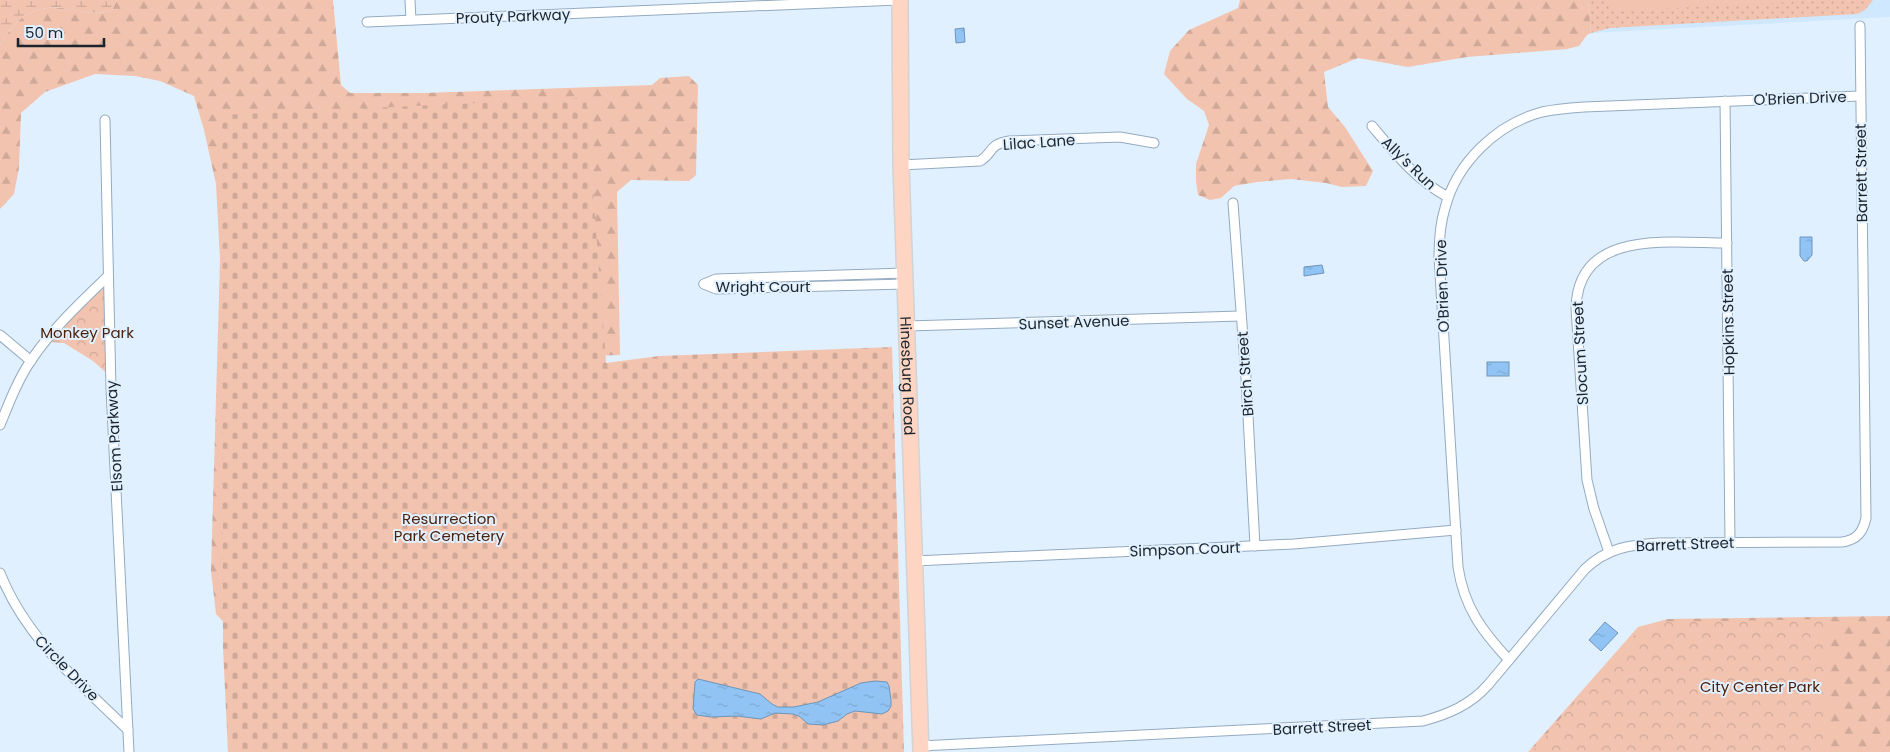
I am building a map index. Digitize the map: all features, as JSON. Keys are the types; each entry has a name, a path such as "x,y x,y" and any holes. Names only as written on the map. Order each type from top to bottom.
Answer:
{"main road":[{"name":"Hinesburg Road","path":"900,0 901,165 920,749"}],"street":[{"path":"410,0 411,20"},
{"name":"Prouty Parkway","path":"367,22 756,3 900,0"},
{"name":"Barrett Street","path":"920,749 1423,721 1453,711 1472,701 1585,569 1600,556 1609,552 1631,546 1659,543 1842,542 1856,538 1864,526 1866,518 1860,26"},
{"name":"O'Brien Drive","path":"1509,660 1484,632 1466,600 1458,567 1439,257 1441,224 1448,196 1462,170 1484,145 1507,128 1532,116 1569,108 1860,96"},
{"name":"Hopkins Street","path":"1725,101 1730,542"},
{"name":"Elsom Parkway","path":"105,120 111,390 129,752"},
{"name":"Ally's Run","path":"1372,126 1424,182 1448,196"},
{"name":"Lilac Lane","path":"901,165 980,161 985,158 992,148 1000,143 1009,141 1120,137 1154,143"},
{"name":"Birch Street","path":"1233,203 1246,378 1255,546"},
{"name":"Slocum Street","path":"1609,552 1594,508 1588,480 1576,308 1579,287 1583,276 1598,259 1619,248 1651,243 1727,243"},
{"path":"0,426 14,393 31,361 58,327 108,276"},
{"name":"Wright Court","path":"716,278 905,279 716,289 704,284 716,278"},
{"name":"Sunset Avenue","path":"907,326 1240,316"},
{"path":"0,335 31,361"},
{"name":"Simpson Court","path":"914,561 1255,546 1456,530"},
{"name":"Circle Drive","path":"0,573 17,608 39,641 128,730"}],"shaded area":[{"path":"1588,0 1890,0 1890,17 1591,33"}],"green space":[{"path":"0,0 117,0 112,10 100,13 59,7 34,11 19,21 0,44"},
{"path":"117,0 333,0 341,85 350,93 424,93 652,85 660,78 689,76 698,85 696,175 689,181 631,180 617,192 620,355 531,358 229,628 216,614 211,571 220,260 216,184 194,96 160,81 135,76 95,74 45,92 21,113 19,168 14,194 0,209 0,44 19,21 34,11 59,7 100,13 112,10"},
{"path":"1240,0 1588,0 1591,33 1587,35 1579,46 1567,49 1467,57 1408,67 1358,58 1324,72 1328,107 1345,127 1373,171 1366,186 1342,187 1291,179 1257,182 1234,186 1221,198 1210,200 1198,195 1196,181 1196,164 1209,125 1204,111 1187,99 1164,74 1170,51 1189,30 1238,8"},
{"path":"1588,0 1873,0 1865,10 1857,14 1610,28 1591,33"},
{"path":"1602,0 1795,0 1795,2 1612,11"},
{"name":"Resurrection Park Cemetery","path":"586,98 606,363 659,356 892,347 904,752 228,752 223,648 222,115"},
{"name":"Monkey Park","path":"104,286 111,377 93,361 64,343 48,342"},
{"name":"City Center Park","path":"1890,616 1890,752 1528,752 1638,627 1668,619"},
{"name":"City Center Park","path":"1827,619 1826,752 1531,752 1640,629 1668,622"}],"water":[{"path":"964,28 965,42 956,43 955,29"},
{"path":"1800,237 1812,237 1812,255 1807,261 1804,261 1800,256"},
{"path":"1322,265 1324,273 1304,276 1304,267"},
{"path":"1487,362 1509,362 1509,376 1487,376"},
{"path":"1605,622 1618,633 1601,651 1589,640"},
{"path":"698,679 760,694 778,707 794,707 818,702 861,683 887,682 891,706 888,711 882,714 855,711 838,721 823,725 808,724 799,716 793,714 775,713 761,719 737,716 711,717 697,715 693,709 695,682"}]}
